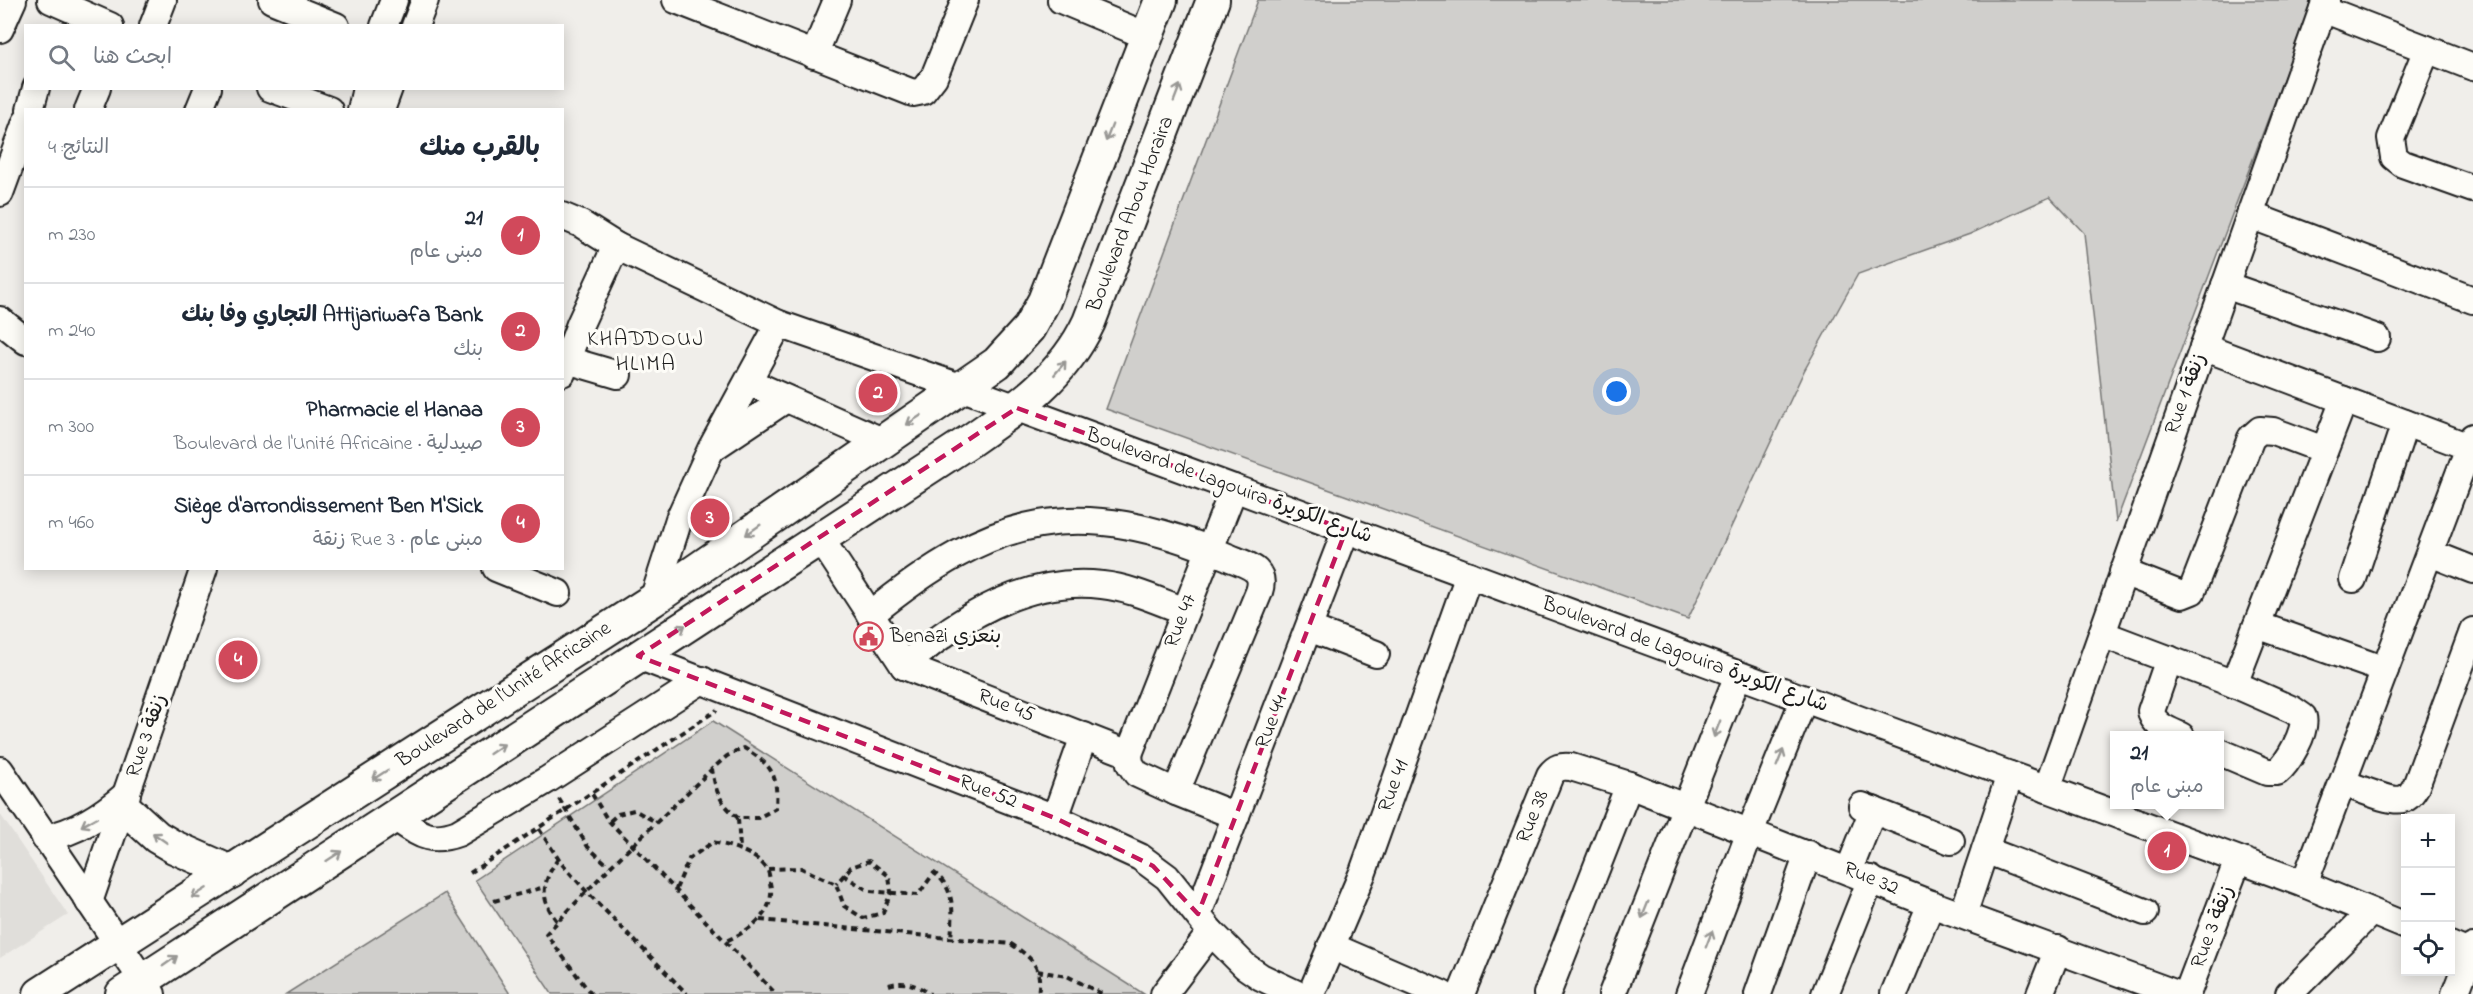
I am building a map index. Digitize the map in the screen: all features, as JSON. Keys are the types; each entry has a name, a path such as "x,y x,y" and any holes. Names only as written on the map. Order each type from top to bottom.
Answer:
{"main road":[{"path":"963,388 985,373 1010,351 1035,318 1161,0"},
{"name":"Boulevard Abou Horaira","path":"1017,408 1058,372 1081,338 1213,0"},
{"name":"Boulevard de l'Unité Africaine","path":"39,994 653,600 882,441 963,388"},
{"name":"Boulevard de l'Unité Africaine","path":"139,989 394,817 1017,408"},
{"path":"126,801 157,837 231,872"}],"street":[{"path":"0,28 13,0"},
{"path":"154,24 163,0"},
{"path":"385,24 394,0"},
{"path":"416,24 425,0"},
{"path":"676,0 714,7 814,55 913,93 923,91 934,77 965,0"},
{"path":"814,55 837,0"},
{"path":"1061,0 1147,36"},
{"path":"273,1 331,24"},
{"path":"2325,4 2473,67"},
{"name":"Rue 1 زنقة","path":"2047,789 2325,4"},
{"path":"57,10 103,24"},
{"path":"2427,49 2391,138 2394,158 2403,164 2473,189"},
{"path":"31,108 35,90"},
{"path":"89,108 96,90"},
{"path":"200,108 207,90"},
{"path":"275,90 324,108"},
{"path":"362,108 366,90"},
{"path":"382,108 388,90"},
{"path":"0,193 18,171 24,134"},
{"path":"2250,215 2473,300"},
{"name":"Boulevard de Lagouira شارع الكويرة","path":"564,217 581,224 616,246 779,324 963,388 2010,775 2304,884 2401,925"},
{"path":"616,246 580,324 565,366 618,375"},
{"path":"2225,285 2377,338"},
{"path":"0,320 24,339"},
{"path":"653,600 679,519 711,449 779,324"},
{"path":"2203,347 2405,423 2471,442 2304,884"},
{"path":"749,382 882,441"},
{"path":"711,449 786,399"},
{"path":"2234,684 2344,400"},
{"path":"2352,579 2405,423"},
{"path":"2123,572 2182,595 2193,591 2251,438 2260,430 2273,431 2324,450"},
{"name":"Rue 47","path":"1129,754 1234,488"},
{"path":"870,615 950,557 987,538 1022,528 1064,521 1096,520 1133,526 1209,549 1252,567 1260,576 1262,583 1176,792"},
{"name":"Rue 44","path":"1164,994 1205,923 1236,816 1346,530"},
{"path":"820,538 904,666 935,640 977,613 1010,598 1056,585 1087,584 1117,588 1185,611"},
{"path":"2430,553 2473,570"},
{"name":"Rue 3 زنقة","path":"89,902 126,801 203,570"},
{"path":"501,570 558,593"},
{"name":"Rue 41","path":"1311,994 1363,872 1469,575"},
{"path":"2257,625 2385,670"},
{"path":"1309,628 1376,654"},
{"path":"2343,783 2394,800 2404,799 2411,793 2416,786 2473,631"},
{"path":"2102,634 2234,684 2293,710 2303,717 2304,725 2289,759 2277,772 2267,772 2224,754"},
{"name":"Rue 52","path":"638,656 1055,818 1127,851 1154,866 1167,877 1245,966 1297,994"},
{"path":"2169,659 2151,711 2157,724 2172,731"},
{"name":"Rue 45","path":"904,666 1129,754"},
{"path":"1612,994 1738,675"},
{"path":"394,817 421,835 431,838 442,839 458,833 547,780 702,680"},
{"path":"1689,994 1750,831 1804,699"},
{"path":"1055,818 1084,736"},
{"path":"1129,754 1130,764 1137,774 1236,816"},
{"name":"Rue 38","path":"1461,994 1550,775 1555,769 1571,767 1629,785 1686,807"},
{"path":"0,770 118,944 139,989"},
{"path":"1963,915 2010,775"},
{"path":"1547,994 1629,785"},
{"path":"45,838 79,828 126,801"},
{"name":"Rue 32","path":"1686,807 1931,904 2177,994"},
{"path":"1825,994 1860,875 1868,808 1951,841"},
{"path":"1985,850 2145,912"},
{"path":"1758,994 1808,854"},
{"name":"Rue 3 زنقة","path":"2187,994 2238,860"},
{"path":"1894,994 1931,904"},
{"path":"2289,994 2371,912"},
{"path":"1332,946 1442,994"},
{"path":"2040,994 2058,949"},
{"path":"2455,994 2465,949"}],"path":[{"path":"470,873 739,695"},
{"path":"591,994 546,934 656,822 727,756 744,748 765,761 777,784 776,808 758,818 738,818"},
{"path":"712,770 715,787 722,803 738,818 740,848"},
{"path":"547,780 588,847 610,867"},
{"path":"592,794 610,821 776,994"},
{"path":"610,821 618,814 634,810 656,822"},
{"path":"538,829 558,859 586,891 687,994"},
{"path":"676,889 689,859 713,842 740,848 768,870 773,894 760,920 743,934 726,941"},
{"path":"557,921 548,909 544,892 549,872 558,859"},
{"path":"768,870 801,868 836,884 844,906 863,918 883,913 891,892 889,876 869,861 851,867 836,884"},
{"path":"843,875 869,891 918,895 934,873 941,878 954,906 951,938"},
{"path":"494,902 545,887"},
{"path":"760,920 1011,944 1032,957 1040,982 1038,994"},
{"path":"1036,971 1067,976 1102,994"},
{"path":"889,984 899,981 920,987 930,994"}],"highlighted area":[{"path":"1017,408 1346,530 1198,914 1153,866 1055,818 638,656"}],"shaded area":[{"path":"1258,0 2313,0 2116,522 2084,233 2050,197 1970,234 1858,274 1804,371 1688,619 1106,409"},
{"path":"713,721 1144,994 552,994 475,880"},
{"path":"0,814 68,915 0,958"},
{"path":"445,893 510,994 286,994"}],"place":[{"name":"Attijariwafa Bank التجاري وفا بنك","path":"878,393"},
{"name":"Pharmacie el Hanaa","path":"710,518"},
{"name":"Benazi بنعزي","path":"869,637"},
{"name":"Siège d'arrondissement Ben M'Sick","path":"238,660"},
{"name":"21","path":"2167,851"}],"district":[{"name":"KHADDOUJ HLIMA","path":"646,352"}]}
